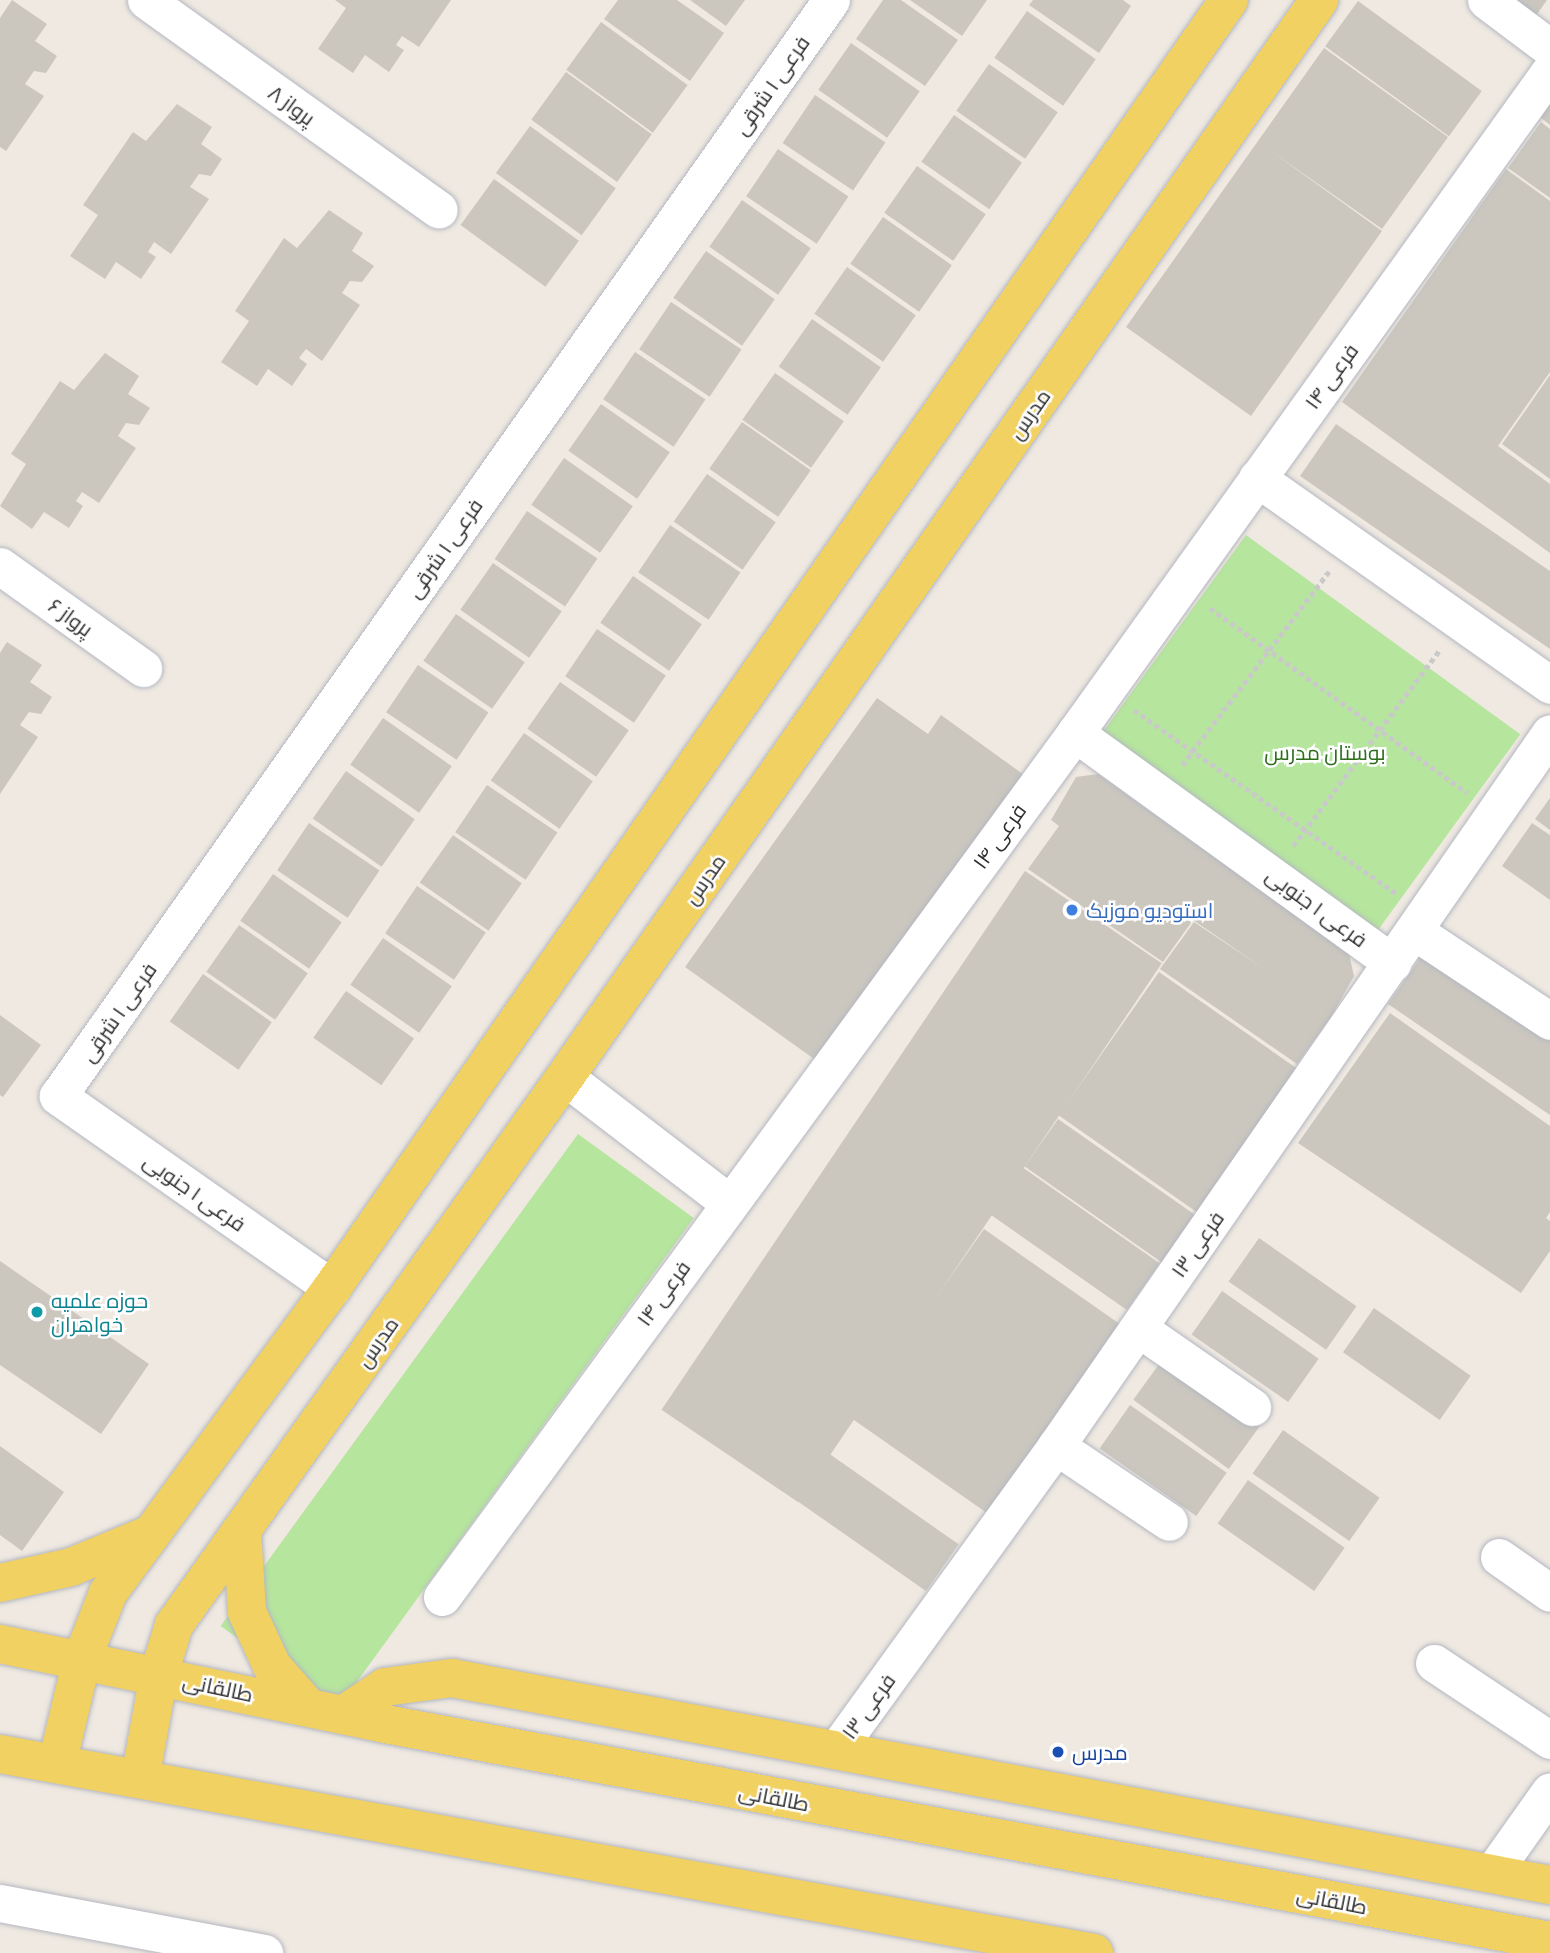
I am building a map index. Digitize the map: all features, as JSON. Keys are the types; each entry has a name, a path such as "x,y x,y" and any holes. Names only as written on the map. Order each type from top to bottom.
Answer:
{"main road":[{"path":"57,1764 82,1659 108,1593 332,1288 1229,0"},
{"name":"مدرس","path":"140,1779 159,1674 174,1626 565,1077 1319,0"},
{"path":"242,1530 247,1612 272,1666 326,1711 385,1688 452,1678 1550,1885"},
{"path":"0,1583 71,1567 153,1533"},
{"name":"طالقانی","path":"0,1644 159,1674 326,1711 1550,1941"},
{"path":"0,1754 1094,1953"}],"street":[{"name":"پرواز ۸","path":"146,0 439,210"},
{"name":"فرعی ۱ شرقی","path":"58,1096 831,0"},
{"path":"1486,0 1550,48"},
{"name":"فرعی ۱۴","path":"442,1597 1075,733 1550,71"},
{"path":"1257,478 1550,685"},
{"name":"پرواز ۶","path":"0,566 142,668"},
{"name":"فرعی ۱ جنوبی","path":"1075,733 1393,963"},
{"name":"فرعی ۱۳","path":"836,1750 1056,1446 1393,963 1409,915 1550,733"},
{"path":"1409,915 1550,1021"},
{"path":"565,1077 729,1203"},
{"name":"فرعی ۱ جنوبی","path":"58,1096 332,1288"},
{"path":"1138,1328 1252,1407"},
{"path":"1056,1446 1170,1522"},
{"path":"1499,1557 1550,1593"},
{"path":"1434,1663 1550,1740"},
{"path":"1492,1873 1550,1791"},
{"path":"0,1903 264,1953"}],"path":[{"path":"1161,794 1317,585"},
{"path":"1199,600 1475,799"},
{"path":"1271,874 1428,665"},
{"path":"1125,704 1306,830 1409,915"}],"green space":[{"name":"بوستان مدرس","path":"1246,535 1520,734 1365,948 1091,749"},
{"path":"578,1134 694,1218 336,1710 221,1626"}],"building":[{"path":"12,0 47,24 35,41 57,56 46,73 34,71 25,84 44,96 6,151 0,147 0,18"},
{"path":"335,0 451,0 419,47 402,36 396,45 404,50 389,72 365,55 353,73 318,49 346,8"},
{"path":"618,0 677,0 724,33 690,81 604,19"},
{"path":"690,0 745,0 726,26"},
{"path":"883,0 901,0 958,40 925,86 856,39"},
{"path":"910,0 987,0 962,36"},
{"path":"1033,0 1123,0 1131,6 1099,53 1029,5"},
{"path":"1505,0 1547,0 1533,20"},
{"path":"1358,1 1482,91 1449,136 1325,46"},
{"path":"1027,11 1096,59 1063,106 994,58"},
{"path":"601,22 688,85 653,133 566,70"},
{"path":"851,43 920,91 887,138 818,90"},
{"path":"1324,48 1448,137 1382,229 1271,151 1382,231 1251,416 1126,327"},
{"path":"989,64 1058,112 1025,159 956,111"},
{"path":"566,72 652,134 617,182 531,120"},
{"path":"815,95 885,143 853,191 783,143"},
{"path":"1550,103 1550,125 1540,117"},
{"path":"177,104 212,127 201,144 222,159 211,176 199,174 190,187 209,199 171,254 154,242 148,252 156,257 141,279 116,262 105,279 70,256 98,215 83,205 133,132 146,141"},
{"path":"954,115 1022,163 989,209 921,162"},
{"path":"1541,122 1550,129 1550,198 1508,168"},
{"path":"530,126 616,188 582,235 496,173"},
{"path":"778,149 848,197 817,244 746,196"},
{"path":"917,166 986,214 953,261 884,213"},
{"path":"1506,169 1550,201 1550,372 1498,446 1550,484 1550,553 1342,402"},
{"path":"494,179 579,241 545,287 460,225"},
{"path":"742,200 811,248 778,295 709,247"},
{"path":"329,210 363,233 352,251 374,266 362,282 350,281 342,293 360,305 322,361 306,349 299,358 307,364 292,386 268,369 257,386 221,362 249,321 235,311 284,238 297,248"},
{"path":"883,217 952,265 919,312 850,264"},
{"path":"706,251 775,299 742,346 673,298"},
{"path":"847,267 916,315 883,362 814,314"},
{"path":"671,302 741,350 710,397 639,349"},
{"path":"812,319 881,367 848,415 779,367"},
{"path":"635,352 705,400 674,447 603,399"},
{"path":"105,353 139,376 128,394 150,408 139,425 126,423 118,436 136,448 99,503 82,492 76,501 83,506 69,528 44,512 32,529 0,506 26,464 11,454 60,381 74,390"},
{"path":"775,373 844,421 811,468 742,420"},
{"path":"1550,375 1550,479 1502,444"},
{"path":"601,404 670,452 637,499 568,451"},
{"path":"742,422 811,470 778,517 709,469"},
{"path":"1336,424 1550,571 1550,649 1300,476"},
{"path":"564,458 633,506 600,553 531,505"},
{"path":"707,474 776,522 743,570 674,522"},
{"path":"527,511 597,559 565,607 495,559"},
{"path":"670,525 740,573 709,620 638,572"},
{"path":"493,563 562,611 529,658 460,610"},
{"path":"633,576 702,624 669,671 600,623"},
{"path":"456,614 525,662 492,709 423,661"},
{"path":"597,629 666,675 634,723 565,676"},
{"path":"7,642 42,665 30,682 52,697 41,714 29,712 20,725 38,737 0,794 0,653"},
{"path":"418,665 488,713 457,760 386,712"},
{"path":"560,682 629,730 596,777 527,729"},
{"path":"877,698 928,734 941,715 1031,780 824,1066 685,967"},
{"path":"383,718 452,766 419,813 350,765"},
{"path":"524,733 593,781 560,829 491,781"},
{"path":"346,771 415,819 382,867 313,819"},
{"path":"1098,774 1349,954 1354,976 1331,1017 1297,1064 1160,969 1194,922 1266,970 1193,920 1163,962 1028,869 1059,826 1051,820 1076,777"},
{"path":"487,785 557,833 526,880 455,832"},
{"path":"1550,798 1550,830 1535,819"},
{"path":"309,823 379,871 348,918 277,870"},
{"path":"1532,823 1550,835 1550,900 1502,866"},
{"path":"453,835 522,883 489,931 420,883"},
{"path":"1025,871 1162,963 798,1502 662,1410"},
{"path":"273,874 342,922 309,969 240,921"},
{"path":"417,886 486,932 454,980 385,933"},
{"path":"239,925 308,973 275,1020 206,972"},
{"path":"383,938 452,986 419,1033 350,985"},
{"path":"1428,947 1550,1029 1550,1115 1388,1004"},
{"path":"1159,972 1297,1068 1196,1212 1059,1115"},
{"path":"203,974 272,1022 239,1070 170,1022"},
{"path":"346,991 414,1039 381,1085 313,1038"},
{"path":"1390,1013 1550,1126 1550,1212 1546,1218 1550,1221 1550,1251 1521,1293 1298,1143"},
{"path":"0,1015 41,1045 3,1097 0,1095"},
{"path":"1058,1119 1195,1215 1162,1262 1025,1167"},
{"path":"1022,1167 1160,1263 1127,1310 989,1214"},
{"path":"984,1229 1121,1325 988,1514 852,1418"},
{"path":"1259,1238 1356,1306 1326,1350 1229,1281"},
{"name":"حوزه علمیه خواهران","path":"0,1261 149,1364 101,1434 0,1365"},
{"path":"1222,1291 1319,1359 1288,1402 1192,1334"},
{"path":"1374,1308 1471,1376 1440,1420 1343,1352"},
{"path":"1165,1356 1260,1425 1229,1469 1133,1400"},
{"path":"1130,1405 1227,1473 1196,1516 1100,1448"},
{"path":"1283,1430 1380,1498 1349,1541 1253,1473"},
{"path":"0,1446 64,1492 22,1551 0,1535"},
{"path":"821,1448 959,1544 926,1591 788,1495"},
{"path":"1248,1480 1345,1548 1314,1591 1218,1523"}],"place":[{"name":"استودیو موزیک","path":"1072,910"},
{"name":"حوزه علمیه خواهران","path":"37,1312"},
{"name":"مدرس","path":"1058,1752"}]}
